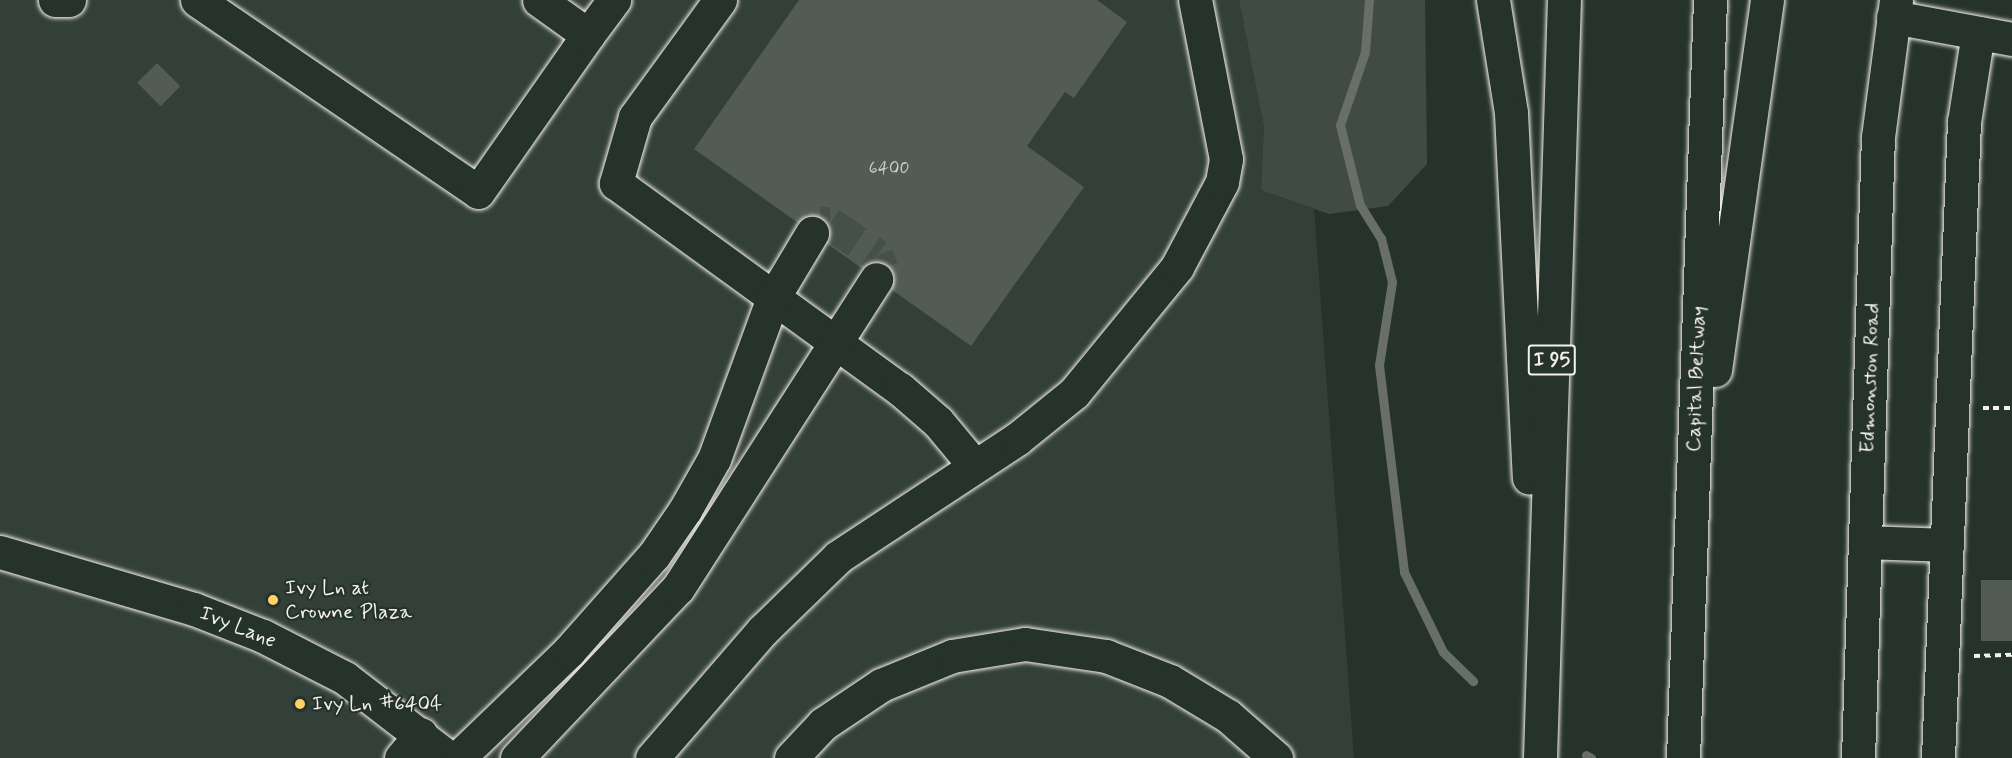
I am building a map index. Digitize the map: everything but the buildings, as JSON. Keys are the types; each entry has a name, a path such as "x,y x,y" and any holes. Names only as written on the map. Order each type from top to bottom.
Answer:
{"main road":[{"path":"55,0 69,0"},
{"path":"197,0 477,192 614,0"},
{"path":"539,0 588,35"},
{"path":"720,0 635,117 616,183 836,343 938,422 973,464"},
{"path":"652,758 807,586 838,557 973,464 1017,439 1074,393 1177,267 1208,212 1226,159 1195,0"},
{"path":"1493,0 1511,113 1541,719"},
{"name":"I 95","path":"1540,758 1564,0"},
{"name":"Capital Beltway","path":"1683,758 1710,0"},
{"path":"1689,571 1767,0"},
{"path":"1894,8 1978,33 2012,39"},
{"name":"Edmonston Road","path":"1858,758 1878,137 1894,8"},
{"path":"1938,758 1964,122 1978,33"},
{"path":"458,758 568,651 654,555 685,510 714,459 773,298 812,233"},
{"path":"517,758 678,588 876,279"},
{"path":"1865,542 1947,545"},
{"name":"Ivy Lane","path":"0,552 194,609 263,636 345,678 411,746 449,758"},
{"path":"791,758 824,724 881,686 952,656 1025,644 1106,656 1170,681 1228,716 1276,758"}],"path":[{"path":"1943,656 2012,655"}],"shaded area":[{"path":"0,0 1239,0 1264,127 1261,190 1314,209 1354,758 0,758"},
{"path":"1239,0 1425,0 1427,164 1388,206 1329,214 1261,190 1264,127"}],"waterway":[{"path":"1369,0 1365,52 1340,125 1360,205 1381,238 1392,282 1379,365 1404,572 1443,652 1473,681"},
{"path":"1586,755 1591,758"}],"tunnel":[{"path":"812,233 820,223 830,223 877,255 882,268 876,279"}],"place":[{"name":"Ivy Ln at Crowne Plaza","path":"273,600"},
{"name":"Ivy Ln #6404","path":"300,704"}]}
